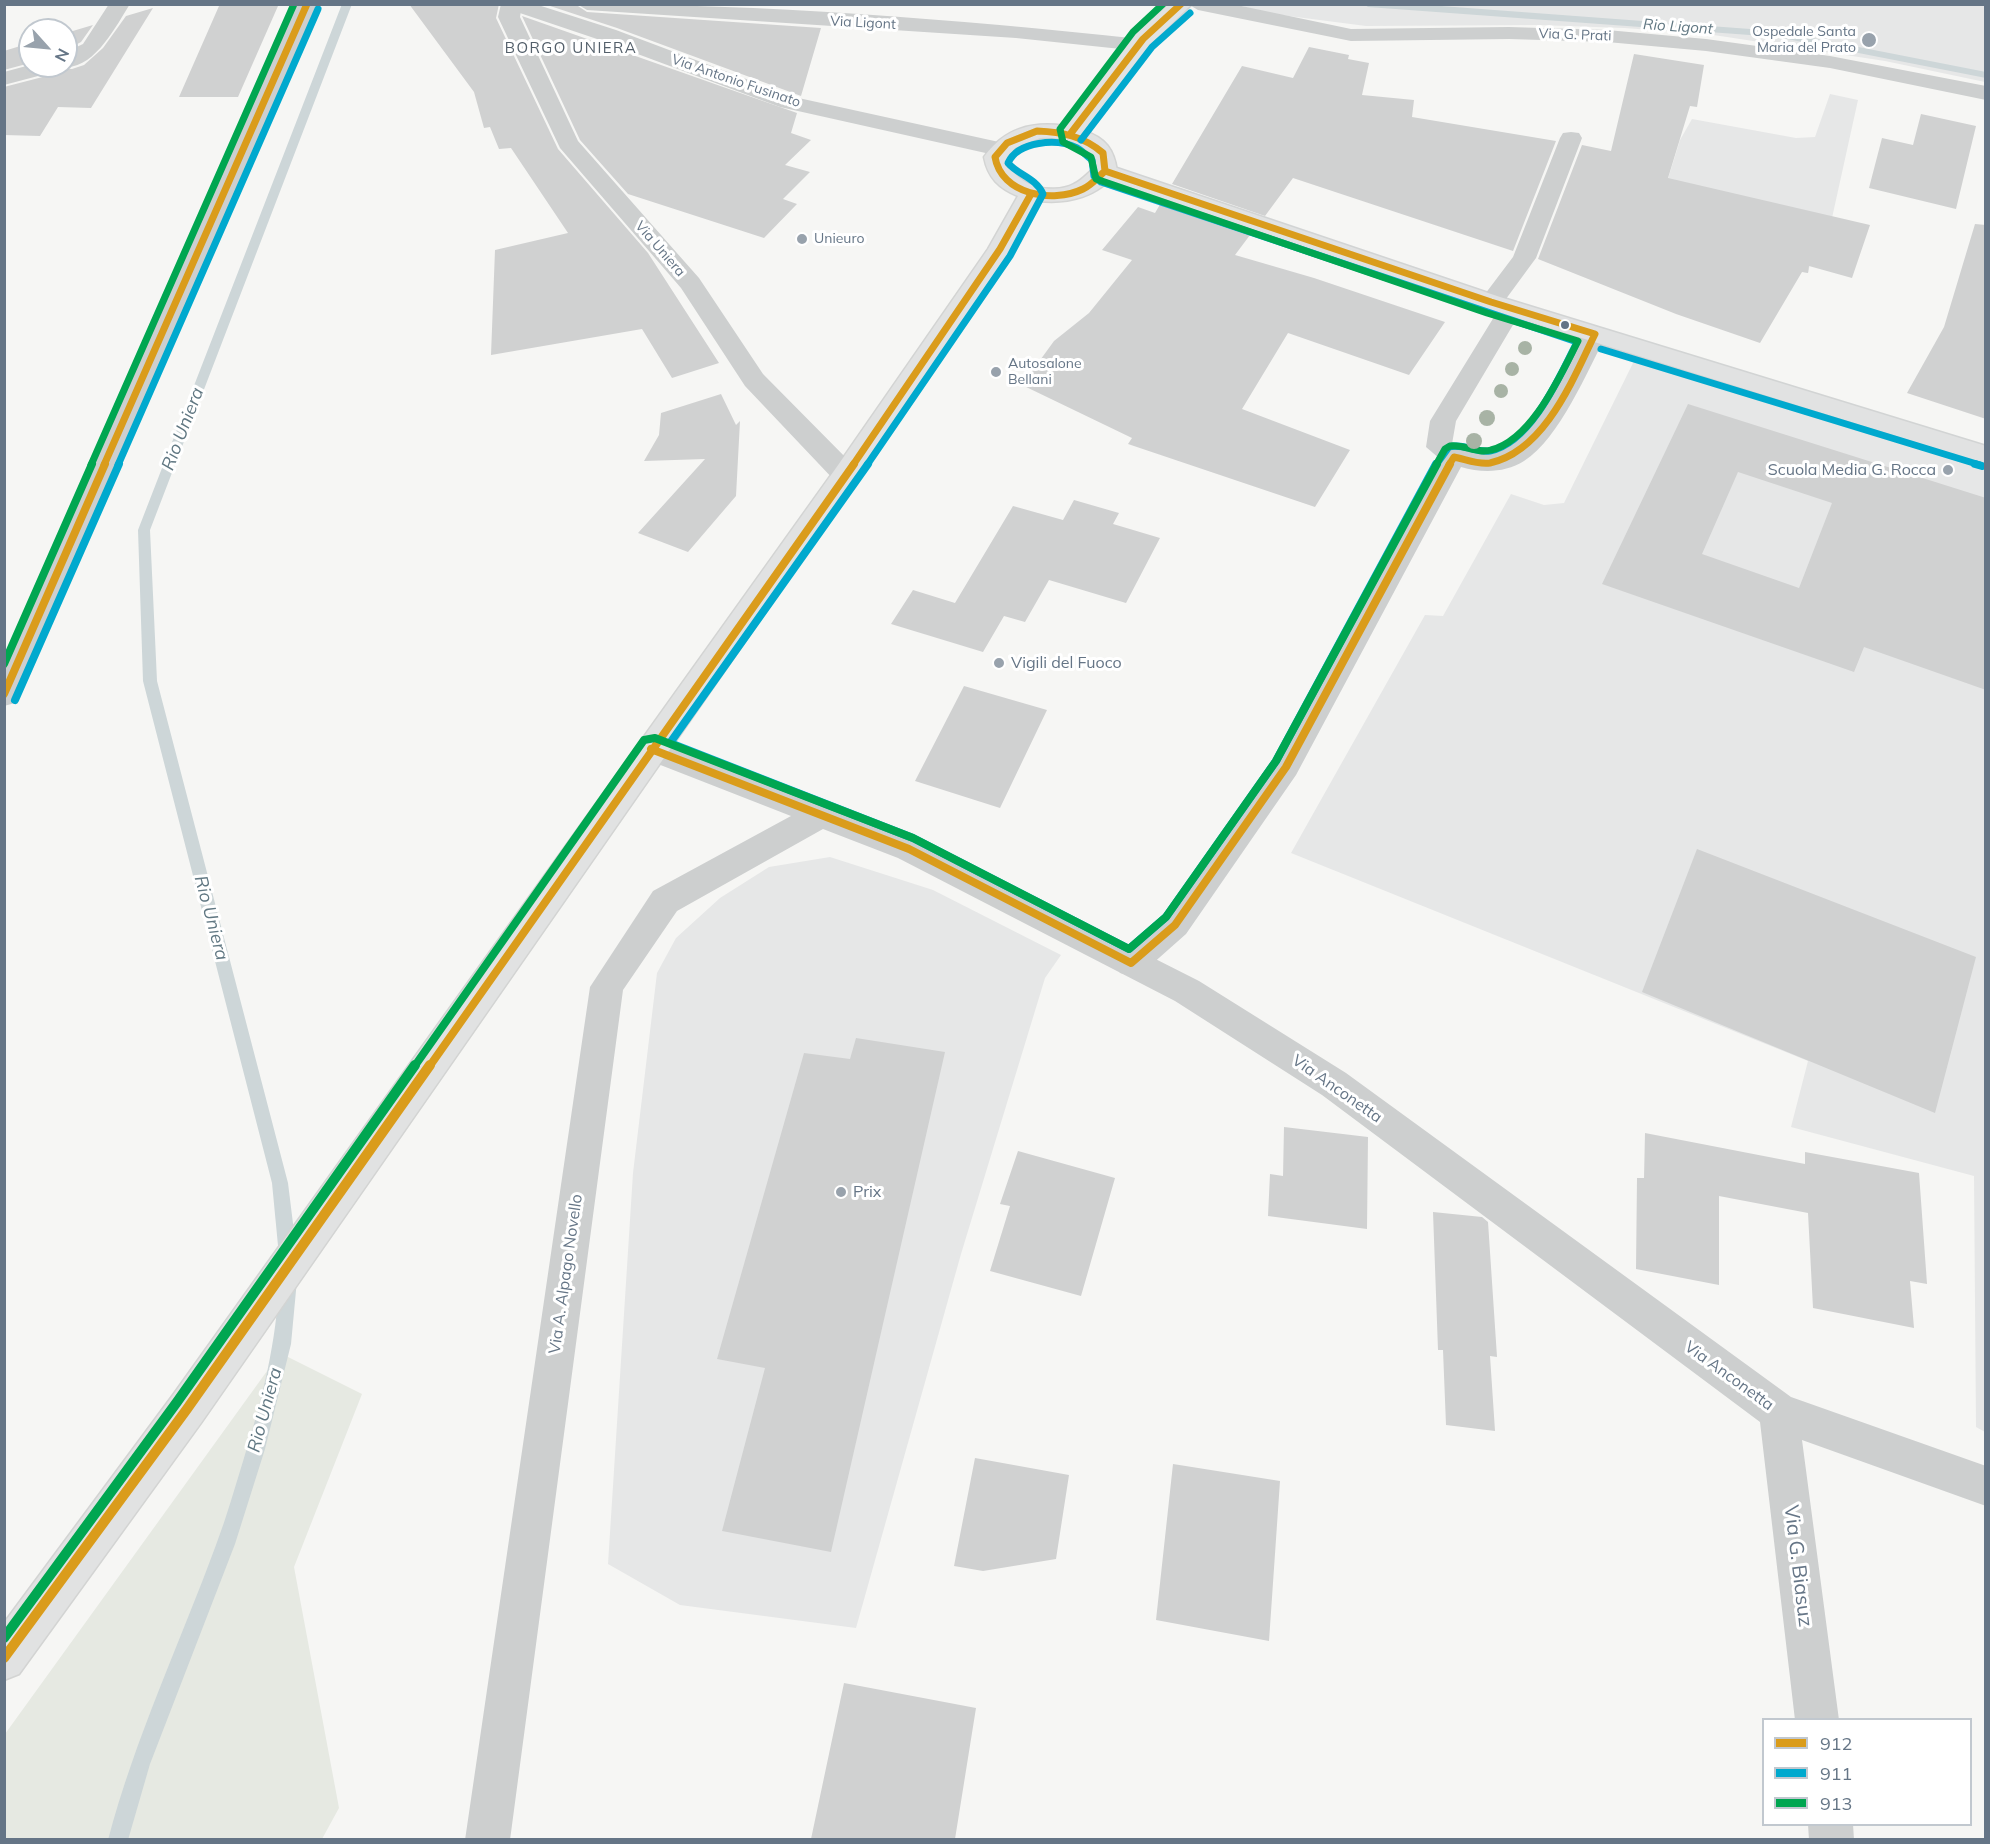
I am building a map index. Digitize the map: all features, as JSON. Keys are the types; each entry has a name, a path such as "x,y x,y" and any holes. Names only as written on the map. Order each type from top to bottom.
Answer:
{"main road":[{"path":"1071,133 1140,45 1182,4"},
{"path":"1037,131 1071,133 1084,137 1103,153 1105,171 1098,181 1085,189 1050,196 1031,194 1003,180 996,170 995,159 999,149 1008,141 1037,131"},
{"path":"1105,171 1501,305 1986,455"},
{"path":"4,1659 187,1409 846,475 1000,249 1031,194"}],"street":[{"path":"78,55 91,48 120,4"},
{"path":"4,695 307,4"},
{"name":"Via Antonio Fusinato","path":"512,4 608,35 788,102 999,149"},
{"name":"Via Uniera","path":"512,4 508,17 568,143 690,284 754,380 846,475"},
{"name":"Via Ligont","path":"587,4 1016,32 1140,45"},
{"name":"Via G. Prati","path":"1198,4 1351,35 1529,33 1607,36 1706,45 1830,62 1986,93"},
{"name":"Via Anconetta","path":"651,749 909,849 1187,991 1334,1084 1779,1412 1986,1486"},
{"name":"Via A. Alpago Novello","path":"487,1839 607,987 665,901 820,815"},
{"name":"Via G. Biasuz","path":"1779,1412 1817,1718"}],"lane":[{"path":"1571,138 1524,258 1443,421 1439,447 1454,457 1491,463 1517,454 1545,422 1595,334"},
{"path":"1131,963 1175,925 1286,767 1454,457"}],"shaded area":[{"name":"Ospedale Santa Maria del Prato","path":"1237,5 1985,5 1985,82 1885,61 1707,34 1539,25 1366,26 1273,14"},
{"path":"1830,94 1858,100 1832,218 1821,214 1808,273 1650,237 1680,140 1692,119 1796,138 1815,137"},
{"path":"1637,346 1985,453 1985,1432 1976,1427 1974,1176 1791,1127 1808,1061 1291,853 1425,615 1443,616 1511,494 1544,505 1564,503 1633,363"},
{"path":"830,857 933,890 1061,955 1045,978 961,1254 856,1628 680,1605 608,1564 633,1173 657,973 676,938 720,898 769,867"},
{"path":"280,1353 362,1394 294,1567 339,1808 322,1839 5,1839 5,1734"}],"building":[{"path":"409,4 499,4 496,18 558,149 648,253 719,363 672,378 642,329 491,355 495,250 568,233 511,148 499,149 490,127 484,128 474,92"},
{"path":"544,4 575,4 587,12 821,28 801,96 617,28"},
{"path":"219,6 278,6 238,97 179,97"},
{"path":"153,8 91,108 58,107 40,136 4,135 4,87 39,78 78,78 78,67 84,65 103,48 126,16"},
{"path":"522,16 797,113 791,133 811,140 785,165 810,172 783,199 797,204 764,238 628,194 580,140"},
{"path":"93,25 78,44 78,29"},
{"path":"18,47 18,66 4,70 4,51"},
{"path":"1309,47 1349,55 1348,59 1369,63 1362,95 1414,100 1412,117 1556,141 1513,251 1293,178 1265,216 1172,184 1242,66 1293,78"},
{"path":"1634,54 1704,65 1697,107 1690,106 1668,178 1870,225 1852,278 1809,266 1808,273 1802,272 1760,343 1676,314 1538,259 1582,145 1611,151"},
{"path":"1921,114 1976,126 1956,209 1869,188 1882,138 1913,145"},
{"path":"1162,201 1253,231 1235,255 1314,278 1445,322 1409,375 1288,333 1242,409 1350,450 1315,507 1128,444 1132,438 1022,385 1054,341 1089,313 1132,260 1102,250 1138,207 1155,213"},
{"path":"1975,224 1986,225 1986,419 1907,393 1944,327"},
{"path":"721,394 736,425 740,421 736,496 688,552 638,533 705,459 644,461 659,435 661,413"},
{"path":"1688,404 1986,498 1986,690 1864,647 1854,672 1602,584","holes":["1738,472 1832,503 1799,588 1702,554"]},
{"path":"1074,500 1119,513 1113,524 1160,538 1126,603 1049,580 1025,622 1004,616 983,652 891,624 913,590 955,603 1013,506 1063,520"},
{"path":"964,686 1047,710 1000,808 915,781"},
{"path":"1697,849 1976,957 1935,1113 1642,992"},
{"path":"856,1038 945,1052 831,1552 722,1531 765,1368 717,1359 804,1053 850,1059"},
{"path":"1284,1127 1368,1137 1367,1229 1268,1216 1270,1174 1283,1176"},
{"path":"1645,1133 1805,1164 1805,1152 1919,1173 1927,1284 1910,1281 1914,1328 1813,1308 1808,1213 1719,1196 1719,1285 1636,1269 1637,1178 1644,1178"},
{"path":"1018,1151 1115,1178 1081,1296 990,1271 1010,1206 1000,1204"},
{"path":"1433,1212 1482,1217 1488,1222 1497,1357 1490,1356 1495,1431 1446,1425 1443,1350 1438,1350"},
{"path":"975,1458 1069,1475 1056,1559 983,1571 954,1566"},
{"path":"1173,1464 1280,1481 1269,1641 1156,1620"},
{"path":"844,1683 976,1708 955,1839 811,1839"}],"waterway":[{"name":"Rio Uniera","path":"288,1256 280,1183 150,681 144,530 347,4"},
{"name":"Rio Ligont","path":"1368,4 1777,34 1986,75"},
{"name":"Rio Uniera","path":"118,1840 153,1727 212,1581 238,1509 273,1386 285,1323 288,1280"}],"transit line":[{"name":"913","path":"4,664 294,4"},
{"name":"912","path":"4,694 307,4"},
{"name":"913","path":"4,1638 177,1402 644,740 655,738 913,838 1129,949 1166,917 1276,761 1445,449 1455,445 1489,451 1503,446 1517,436 1542,406 1578,341 1487,313 1096,179 1091,157 1063,142 1060,129 1133,32 1163,4"},
{"name":"912","path":"1071,133 1143,39 1181,4"},
{"name":"911","path":"15,700 318,9"},
{"name":"911","path":"1081,140 1152,47 1190,13"},
{"name":"912","path":"1037,131 1064,133 1088,142 1103,153 1105,171 1083,189 1062,194 1037,194 1013,186 998,171 995,157 1007,143 1037,131"},
{"name":"911","path":"1056,143 1076,148 1092,160 1094,176 1101,182 1577,342 1541,407 1517,437 1489,451 1454,445 1444,450 1276,761 1166,917 1129,949 913,838 670,743 856,482 1010,256 1043,194 1037,184 1012,168 1008,163 1011,157 1021,149 1056,143"},
{"name":"912","path":"651,749 909,849 1131,963 1175,925 1286,767 1454,457 1477,463 1490,463 1508,457 1524,446 1553,411 1595,334 1491,302 1105,171"},
{"name":"912","path":"4,1658 187,1409 846,475 1000,249 1031,194"},
{"name":"911","path":"1601,349 1982,466"}],"place":[{"name":"Ospedale Santa Maria del Prato","path":"1869,40"},
{"name":"Unieuro","path":"802,239"},
{"name":"Autosalone Bellani","path":"996,372"},
{"name":"Scuola Media G. Rocca","path":"1948,470"},
{"name":"Vigili del Fuoco","path":"999,663"},
{"name":"Prix","path":"841,1192"}],"district":[{"name":"BORGO UNIERA","path":"571,48"}]}
